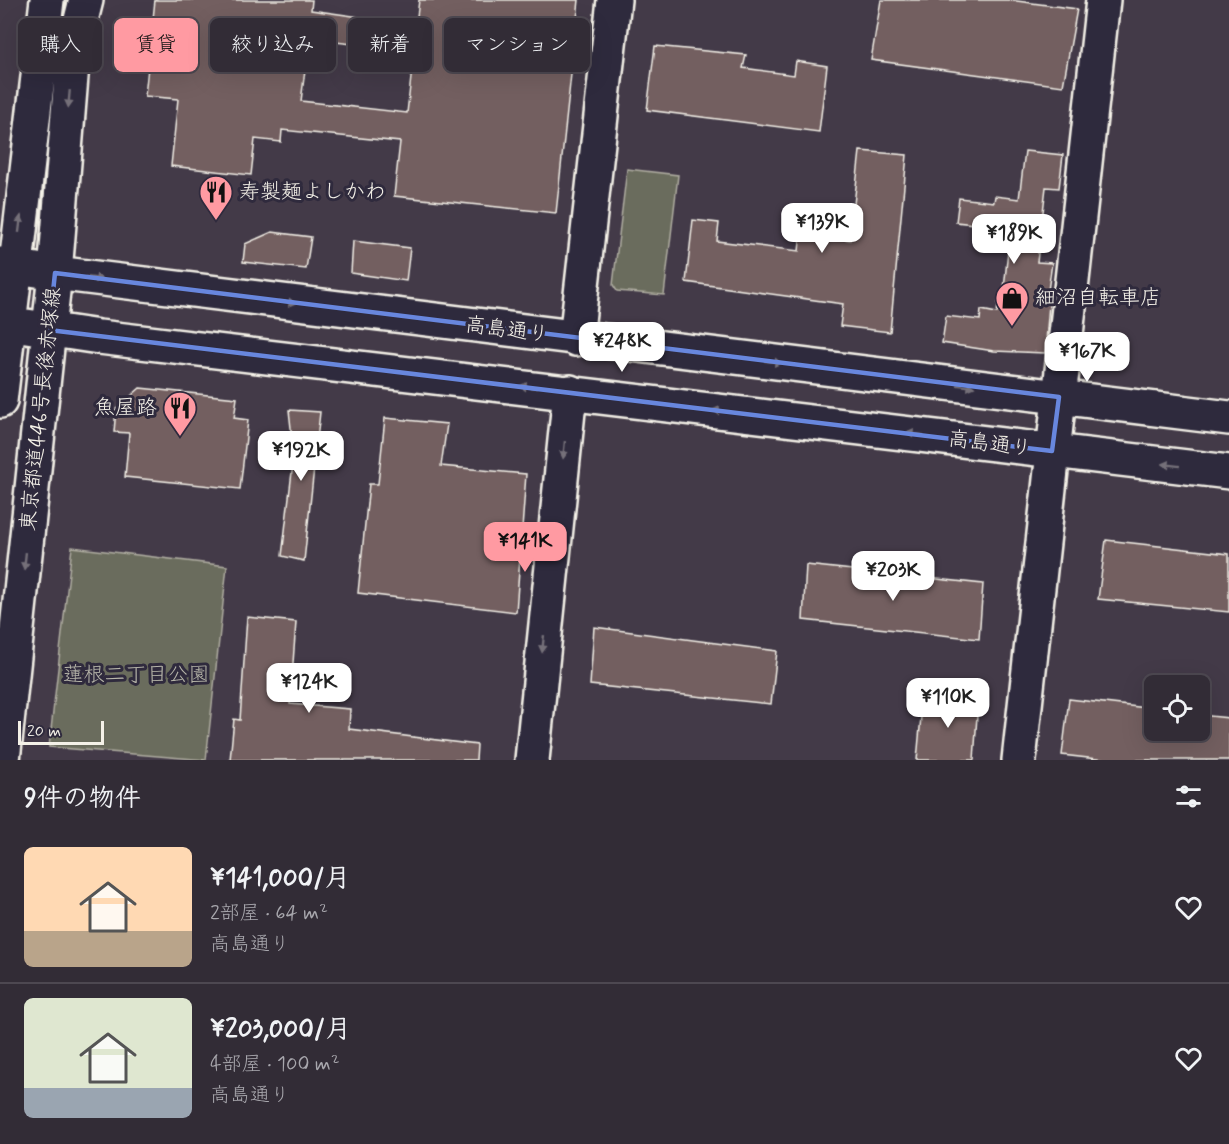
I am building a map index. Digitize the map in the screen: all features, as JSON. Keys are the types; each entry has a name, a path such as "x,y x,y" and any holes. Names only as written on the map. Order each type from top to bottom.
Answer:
{"main road":[{"name":"東京都道446号長後赤塚線","path":"0,401 8,266 47,0"},
{"name":"東京都道446号長後赤塚線","path":"3,760 50,330 73,52 86,0"},
{"path":"576,339 614,0"},
{"path":"1019,760 1103,0"},
{"name":"高島通り","path":"8,266 576,339 1229,418"},
{"name":"高島通り","path":"4,323 1229,472"},
{"path":"532,760 570,392"}],"highlighted area":[{"path":"55,273 1059,397 1052,451 49,330"}],"green space":[{"path":"627,169 678,175 664,295 617,291 613,285"},
{"name":"蓮根二丁目公園","path":"72,547 227,566 206,760 49,747"}],"building":[{"path":"155,0 312,0 311,10 367,18 348,18 348,43 336,42 336,18 210,18 210,72 305,72 301,101 407,113 412,72 432,72 432,18 417,18 419,0 579,0 577,18 444,18 444,72 571,72 556,213 394,196 400,142 282,130 281,142 255,139 251,175 171,166 178,99 145,96 148,72 198,72 198,18 153,18"},
{"path":"881,0 1009,0 1077,9 1063,86 871,60"},
{"path":"655,46 746,55 743,68 794,75 796,61 827,66 819,132 647,110"},
{"path":"860,151 907,155 890,332 840,326 843,304 686,282 693,220 719,223 717,241 799,251 801,233 850,240"},
{"path":"1025,151 1063,155 1059,188 1046,187 1037,262 1052,263 1046,304 1049,304 1045,353 994,351 942,343 946,316 980,320 981,310 997,313 999,298 1003,299 1009,240 990,238 992,226 956,222 959,198 994,202 995,196 1019,199"},
{"path":"272,232 311,237 306,269 243,262 245,244"},
{"path":"353,241 410,248 406,281 351,273"},
{"path":"140,388 237,398 234,418 248,420 240,489 125,477 129,433 114,432 116,409"},
{"path":"289,410 320,412 304,561 282,556 294,455"},
{"path":"385,418 447,424 441,466 526,474 516,612 358,593 369,484 378,484"},
{"path":"1106,540 1229,554 1229,612 1098,599"},
{"path":"806,565 983,584 979,639 803,620"},
{"path":"247,617 296,622 290,704 350,709 349,729 477,745 476,760 230,760 234,719 240,720"},
{"path":"594,627 777,651 771,704 590,685"},
{"path":"923,695 978,701 974,760 917,760"},
{"path":"1069,699 1144,708 1144,741 1210,741 1210,716 1229,718 1229,760 1106,760 1062,755"}],"place":[{"name":"寿製麺よしかわ","path":"216,221"},
{"name":"細沼自転車店","path":"1012,327"},
{"name":"魚屋路","path":"180,437"}]}
